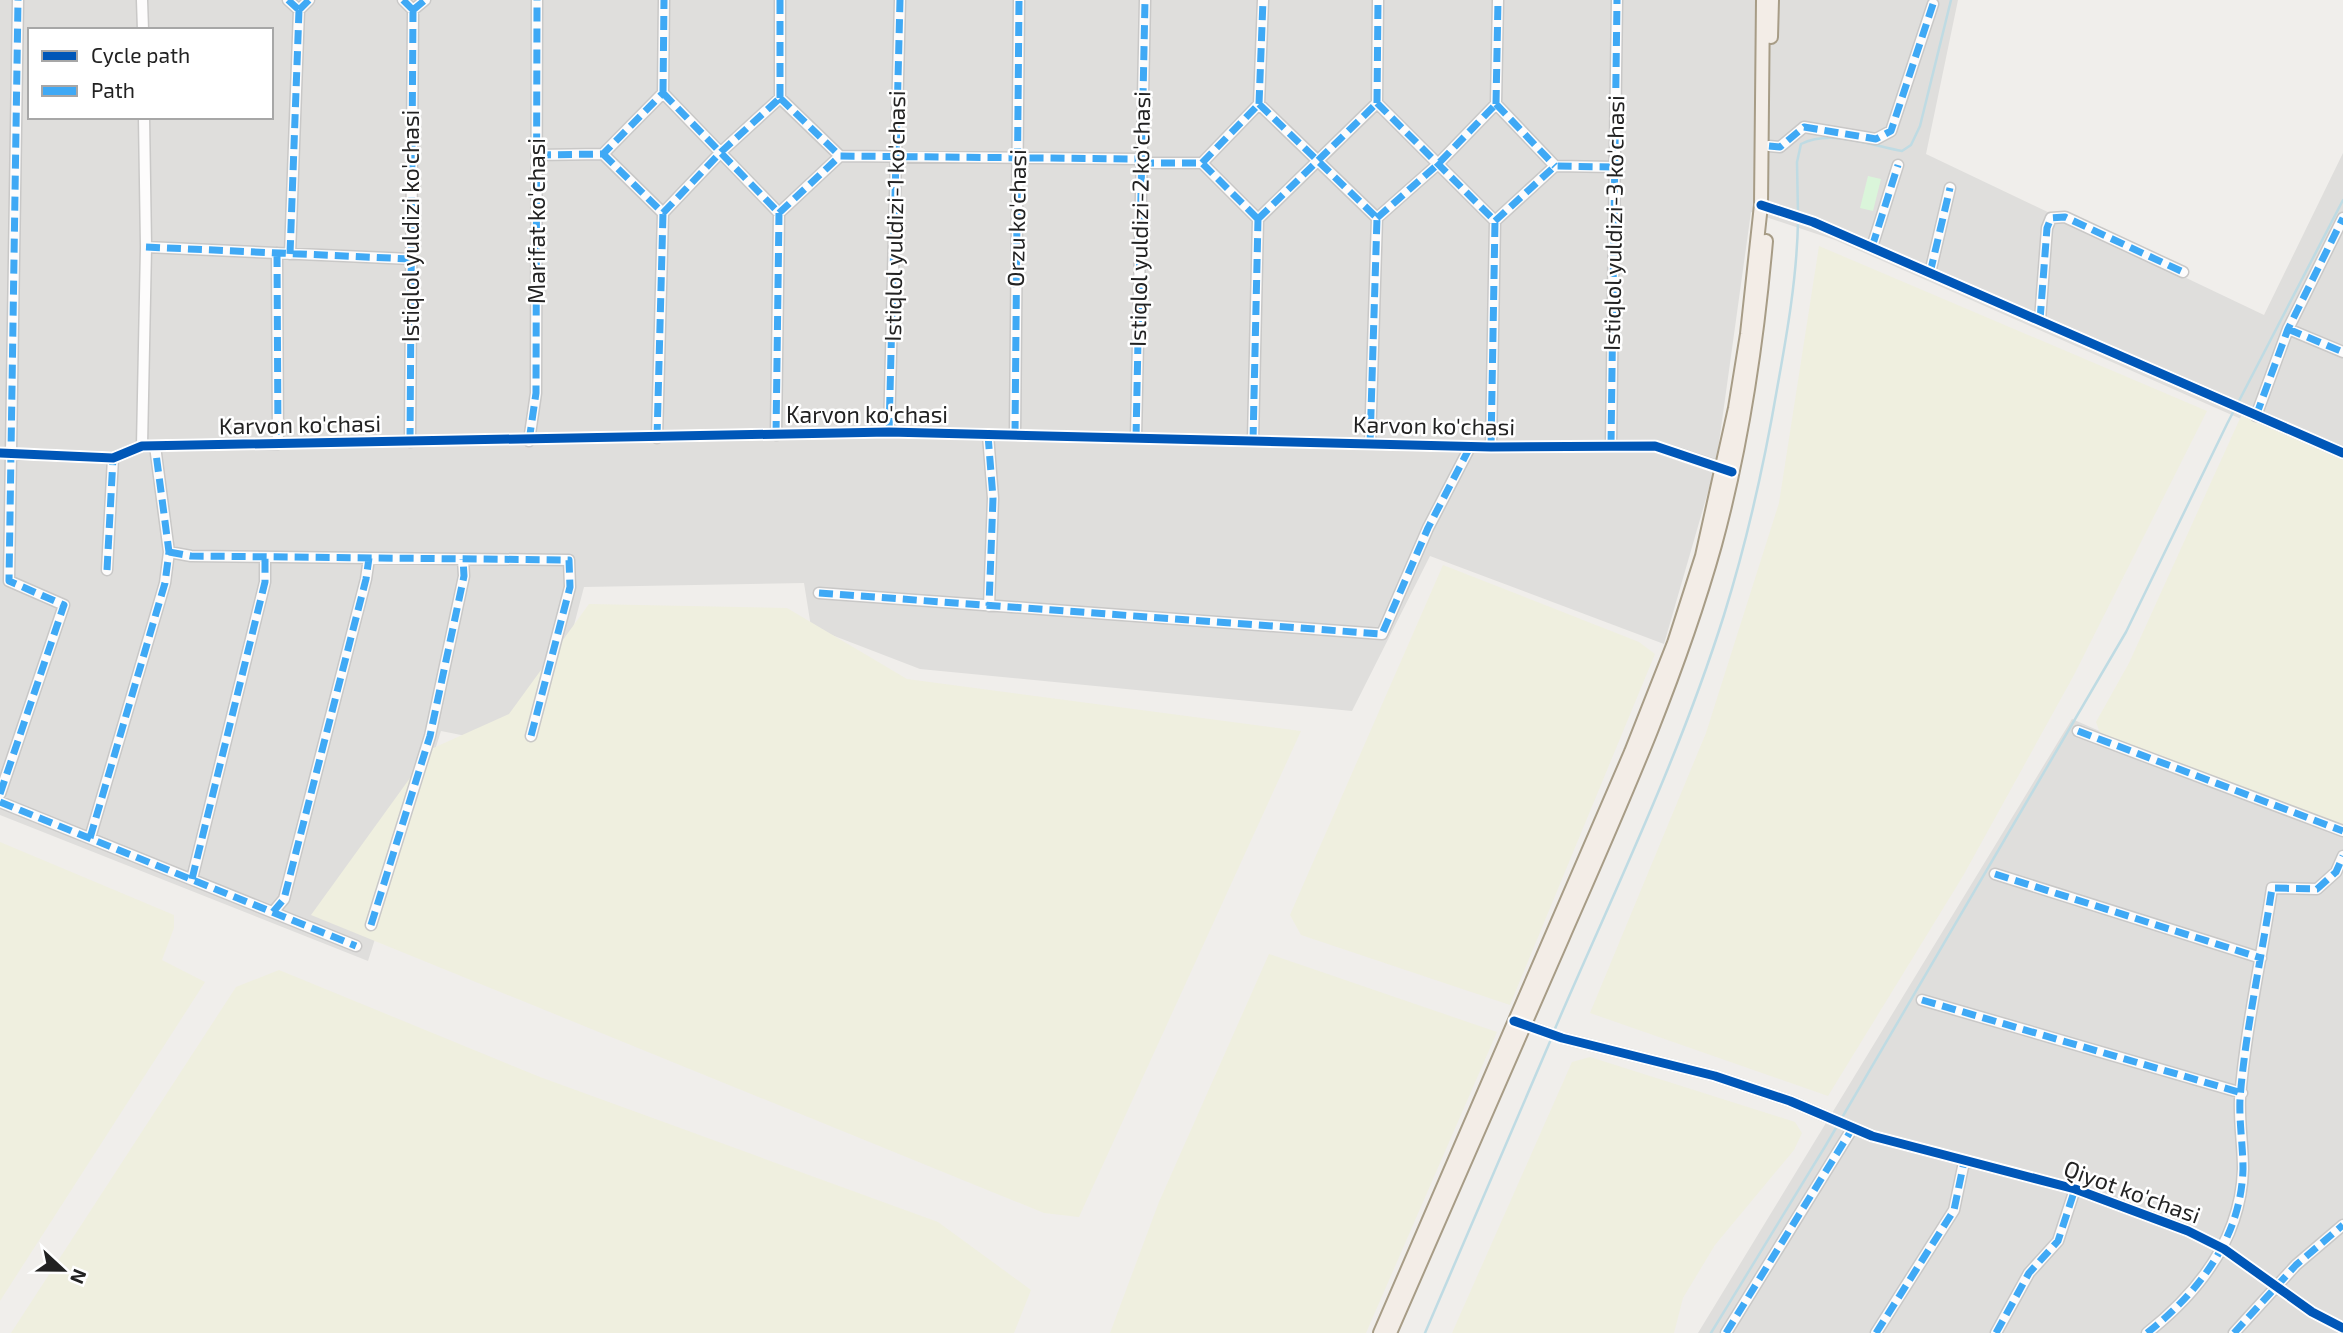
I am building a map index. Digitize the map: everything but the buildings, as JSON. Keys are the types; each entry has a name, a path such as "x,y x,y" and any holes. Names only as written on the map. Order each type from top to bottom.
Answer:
{"main road":[{"path":"1763,0 1765,206"},
{"path":"1390,1333 1674,643 1727,470 1765,206 1772,0"},
{"path":"1380,1333 1519,1023"}],"street":[{"path":"0,794 64,605 9,581 6,454 18,0"},
{"path":"142,0 143,28"},
{"path":"288,0 299,10"},
{"path":"290,254 299,10 309,0"},
{"path":"403,0 413,10 425,0"},
{"name":"Marifat ko'chasi","path":"529,441 536,393 537,0"},
{"path":"537,155 603,154 663,93 664,0"},
{"path":"780,0 780,98 840,156 1202,163 1258,219"},
{"name":"Istiqlol yuldizi-1 ko'chasi","path":"889,432 900,0"},
{"name":"Orzu ko'chasi","path":"1015,435 1019,0"},
{"name":"Istiqlol yuldizi-2 ko'chasi","path":"1136,438 1145,0"},
{"path":"1202,163 1259,104 1263,0"},
{"path":"1253,441 1258,219 1377,103 1378,0"},
{"path":"1370,444 1377,218 1437,164 1496,104 1498,0"},
{"name":"Istiqlol yuldizi-3 ko'chasi","path":"1611,445 1617,0"},
{"path":"1769,146 1780,147 1804,127 1876,139 1891,131 1933,4"},
{"name":"Istiqlol yuldizi ko'chasi","path":"410,442 413,10"},
{"path":"663,93 779,213 776,435"},
{"path":"657,438 663,213 721,152 780,98"},
{"path":"1377,103 1495,221"},
{"path":"1259,104 1377,218"},
{"path":"1496,104 1555,166"},
{"path":"142,446 146,247 144,119"},
{"path":"603,154 663,213"},
{"path":"779,213 840,156"},
{"path":"1872,247 1898,165"},
{"path":"1491,447 1495,221 1555,166 1615,167"},
{"path":"1930,273 1950,188"},
{"path":"1765,206 1872,247 2343,453"},
{"path":"2040,320 2047,228 2051,218 2065,217 2183,272"},
{"path":"2256,416 2288,328 2343,218"},
{"path":"146,247 411,259"},
{"path":"278,253 278,444"},
{"path":"2288,328 2343,352"},
{"name":"Karvon ko'chasi","path":"6,454 113,458 142,446 529,441 889,432 1470,447 1655,446 1727,470"},
{"path":"988,435 993,498 989,606"},
{"path":"90,838 155,625 169,552 155,446"},
{"path":"819,593 1381,634 1428,528 1470,447"},
{"path":"107,569 113,458"},
{"path":"169,552 191,556 569,560 570,587 531,736"},
{"path":"192,879 265,582 265,557"},
{"path":"273,912 284,899 366,579 369,558"},
{"path":"371,925 430,736 464,576 463,559"},
{"path":"2078,731 2343,831"},
{"path":"0,802 356,946"},
{"name":"Qiyot ko'chasi","path":"2147,1333 2201,1280 2224,1249 2237,1212 2243,1170 2242,1093 2272,888 2317,889 2336,872 2343,856"},
{"path":"1995,874 2261,958"},
{"path":"1922,1000 2242,1093"},
{"name":"Qiyot ko'chasi","path":"1519,1023 1562,1038 1715,1076 1829,1117 1850,1128 1964,1162 2076,1189 2188,1231 2224,1249 2312,1312 2343,1328"},
{"path":"1726,1333 1850,1128"},
{"path":"1876,1333 1954,1210 1964,1162"},
{"path":"1996,1333 2029,1273 2058,1241 2076,1189"},
{"path":"2234,1333 2275,1287 2343,1225"}],"shaded area":[{"path":"0,0 1958,0 1926,154 2264,315 2343,153 2343,464 1835,240 1751,212 1716,464 1664,644 1430,556 1352,711 920,669 811,627 804,583 584,587 541,751 441,731 368,961 0,815"},
{"path":"2072,719 2337,835 2343,823 2343,1333 1698,1333"}],"green space":[{"path":"1868,176 1881,179 1873,211 1860,208"},
{"path":"1819,246 2207,411 2074,675 1963,876 1828,1096 1590,1013 1706,733 1779,503"},
{"path":"2242,414 2343,459 2343,825 2101,736 2096,722 2129,663"},
{"path":"1443,565 1639,642 1655,654 1510,1005 1301,935 1290,915"},
{"path":"589,604 787,608 907,679 1301,731 1079,1217 1044,1213 311,915 431,749 509,714"},
{"path":"0,842 174,915 174,928 162,960 205,982 0,1301"},
{"path":"1269,954 1497,1032 1366,1333 1110,1333 1159,1202"},
{"path":"279,970 540,1077 938,1222 1031,1290 1014,1333 11,1333 236,987"},
{"path":"1590,1057 1795,1122 1802,1133 1794,1150 1715,1245 1683,1298 1674,1333 1452,1333 1572,1062"}],"waterway":[{"path":"1798,215 1797,162 1801,144 1838,138 1902,151 1911,145 1920,126 1951,0"},
{"path":"1711,1333 1826,1145 2126,632 2227,424 2343,200"},
{"path":"1554,1031 1666,773 1724,615 1761,474 1772,417 1791,305 1798,221"},
{"path":"1425,1333 1552,1037"}],"marked path":[{"path":"0,794 64,605 9,581 18,0"},
{"path":"288,0 299,10"},
{"path":"299,10 309,0"},
{"path":"403,0 413,10"},
{"path":"413,10 425,0"},
{"path":"529,441 536,393 537,0"},
{"path":"663,93 664,0"},
{"path":"780,0 780,98"},
{"path":"889,432 900,0"},
{"path":"1015,435 1019,0"},
{"path":"1136,438 1145,0"},
{"path":"1259,104 1263,0"},
{"path":"1377,103 1378,0"},
{"path":"1496,104 1498,0"},
{"path":"1611,445 1617,0"},
{"path":"1769,146 1780,147 1804,127 1876,139 1891,131 1933,4"},
{"path":"290,254 299,10"},
{"path":"410,442 413,10"},
{"path":"663,93 779,213"},
{"path":"537,155 603,154 663,93"},
{"path":"780,98 840,156 1140,159"},
{"path":"663,213 721,152 780,98"},
{"path":"1377,103 1495,221"},
{"path":"1258,219 1377,103"},
{"path":"1259,104 1377,218"},
{"path":"1202,163 1259,104"},
{"path":"1496,104 1555,166"},
{"path":"1377,218 1437,165 1496,104"},
{"path":"603,154 663,213"},
{"path":"779,213 840,156"},
{"path":"1140,163 1202,163 1258,219"},
{"path":"1872,247 1898,165"},
{"path":"1495,221 1555,166 1615,167"},
{"path":"1930,273 1950,188"},
{"path":"657,438 663,213"},
{"path":"776,435 779,213"},
{"path":"2040,320 2047,228 2051,218 2065,217 2183,272"},
{"path":"1370,444 1377,218"},
{"path":"2256,416 2288,329 2343,218"},
{"path":"1253,441 1258,219"},
{"path":"1491,447 1495,221"},
{"path":"146,247 411,259"},
{"path":"277,253 278,444"},
{"path":"2288,329 2343,352"},
{"path":"988,435 993,498 989,606"},
{"path":"90,838 165,583 169,552 155,446"},
{"path":"819,593 1382,634 1428,528 1470,447"},
{"path":"107,570 113,458"},
{"path":"169,552 191,556 569,560 570,587 531,736"},
{"path":"192,879 265,582 265,557"},
{"path":"273,912 284,899 366,579 369,558"},
{"path":"371,925 430,736 464,576 463,559"},
{"path":"2078,731 2343,831"},
{"path":"0,802 356,946"},
{"path":"2147,1333 2184,1300 2200,1281 2214,1262 2234,1218 2243,1169 2240,1108 2242,1073 2272,888 2317,889 2336,872 2343,856"},
{"path":"1995,874 2261,958"},
{"path":"1922,1000 2242,1093"},
{"path":"1726,1333 1852,1129"},
{"path":"1876,1333 1954,1210 1964,1162"},
{"path":"1996,1333 2029,1273 2058,1241 2075,1189"},
{"path":"2234,1333 2296,1265 2343,1225"}],"cycle path":[{"path":"1761,205 1813,222 2343,453"},
{"path":"0,453 113,458 142,446 889,432 1491,447 1655,446 1732,472"},
{"path":"1514,1021 1562,1038 1715,1076 1790,1101 1872,1136 2075,1189 2188,1231 2224,1249 2312,1312 2343,1328"}]}
